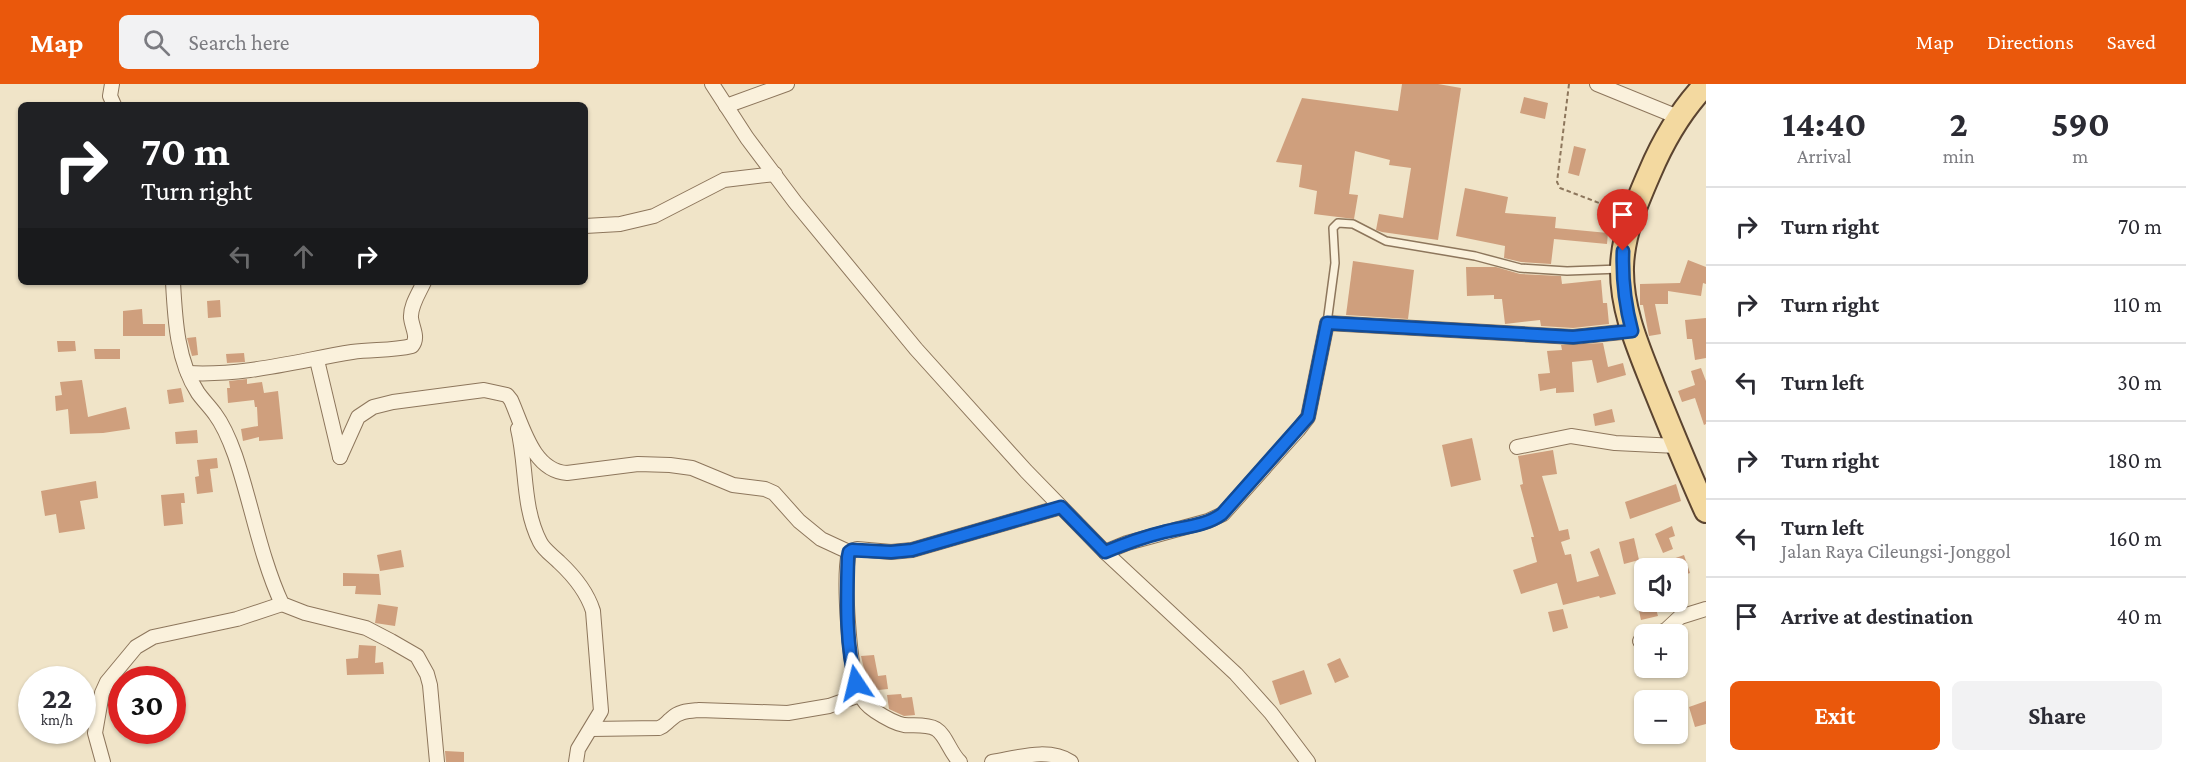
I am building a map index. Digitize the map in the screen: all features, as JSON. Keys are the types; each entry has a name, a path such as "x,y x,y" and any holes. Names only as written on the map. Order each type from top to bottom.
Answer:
{"main road":[{"path":"1706,84 1678,117 1661,146 1632,215 1623,251 1622,269 1632,331 1677,446 1706,511"}],"street":[{"path":"112,84 110,96 113,102"},
{"path":"712,84 747,138 795,202 883,311 1061,507 1105,552 1236,674 1271,713 1308,762"},
{"path":"726,106 785,84"},
{"path":"1597,84 1678,117"},
{"path":"588,226 620,224 654,216 724,180 775,174"},
{"path":"173,285 177,335 188,373 228,437 267,567 282,604"},
{"path":"188,373 246,372 353,352 412,346 415,338 411,317 412,308 423,285"},
{"path":"1105,552 1127,543 1208,521 1222,514 1308,417 1327,323 1573,337 1632,331"},
{"path":"317,360 340,457 358,417 373,407 393,402 484,390 507,395 533,451 547,468 557,473 638,464 692,468 733,485 765,489 774,493 799,521 821,539 849,552 856,549 891,552 912,550 1061,507"},
{"path":"511,400 523,459 526,500 539,540 545,549 572,574 590,600 592,611 602,701 601,711 578,749 576,762"},
{"path":"1517,447 1572,436 1615,443 1677,446"},
{"path":"849,552 847,600 853,671 860,695 875,711 893,721 935,728 941,734 952,755 960,762"},
{"path":"103,762 95,733 100,701 106,682 136,647 153,637 237,619 282,604 304,613 366,628 417,656 430,685 437,762"},
{"path":"1672,624 1680,616 1706,609"},
{"path":"591,729 659,728 664,727 676,715 686,711 788,713 829,706 860,695"},
{"path":"992,762 1037,754 1054,754 1071,762"}],"lane":[{"path":"1327,323 1335,263 1333,228 1338,223 1353,224 1386,241 1475,256 1520,267 1567,271 1622,269"}],"path":[{"path":"1569,84 1557,182 1560,188 1632,215"}],"building":[{"path":"1402,84 1438,84 1461,88 1438,240 1376,230 1379,214 1403,218 1411,168 1389,165 1390,160 1355,151 1349,194 1358,195 1354,219 1314,214 1317,191 1299,187 1302,165 1276,162 1302,98 1398,111"},
{"path":"1524,97 1548,103 1545,119 1520,113"},
{"path":"1574,146 1586,149 1579,176 1568,173"},
{"path":"1465,188 1508,197 1505,213 1556,217 1555,228 1608,233 1607,244 1554,239 1551,264 1521,262 1504,258 1505,246 1456,236"},
{"path":"1688,260 1706,267 1706,284 1703,283 1701,296 1668,291 1668,304 1655,304 1661,334 1649,336 1643,305 1640,305 1640,284 1680,283"},
{"path":"1353,261 1414,270 1408,319 1346,315"},
{"path":"1466,267 1496,267 1520,274 1561,276 1562,284 1601,280 1603,303 1607,303 1609,324 1573,328 1541,326 1540,320 1505,324 1502,299 1494,299 1494,295 1467,296"},
{"path":"220,300 221,317 208,318 207,301"},
{"path":"142,309 143,324 165,324 165,336 123,336 123,311"},
{"path":"1706,318 1706,358 1695,360 1692,339 1687,339 1685,320"},
{"path":"196,337 198,355 192,356 187,338"},
{"path":"57,341 75,341 76,351 58,352"},
{"path":"1603,343 1608,367 1623,363 1626,375 1597,383 1592,360 1572,362 1574,392 1556,393 1556,388 1540,391 1538,374 1550,373 1547,351 1562,350 1561,345"},
{"path":"94,349 120,349 120,359 95,359"},
{"path":"244,353 245,362 227,363 226,354"},
{"path":"1701,368 1706,381 1706,424 1704,425 1695,398 1682,402 1678,391 1695,385 1691,371"},
{"path":"247,379 247,384 262,382 264,393 278,391 283,439 259,441 259,437 243,441 241,429 258,426 257,407 255,407 254,400 228,403 227,388 230,388 229,381"},
{"path":"82,380 88,417 126,407 130,429 70,434 68,409 56,411 55,396 62,395 60,382"},
{"path":"181,388 184,402 169,404 167,390"},
{"path":"1612,409 1615,422 1595,426 1593,414"},
{"path":"197,430 198,443 176,444 175,432"},
{"path":"1472,438 1481,480 1451,487 1442,445"},
{"path":"1553,450 1557,474 1542,476 1559,531 1568,529 1570,539 1561,542 1565,555 1571,554 1577,582 1599,576 1590,552 1599,548 1616,594 1563,605 1557,583 1521,594 1513,570 1537,562 1531,537 1534,537 1520,485 1523,484 1518,456"},
{"path":"217,458 218,468 210,469 213,492 197,494 195,477 199,476 197,460"},
{"path":"96,481 98,498 80,501 85,529 59,533 56,514 45,516 41,491"},
{"path":"1676,484 1681,501 1630,519 1625,502"},
{"path":"184,493 185,503 181,503 183,524 164,526 161,495"},
{"path":"1672,526 1675,536 1669,538 1673,549 1663,553 1655,534"},
{"path":"1634,538 1639,558 1624,564 1619,542"},
{"path":"401,550 404,567 380,571 377,555"},
{"path":"343,573 379,574 381,595 355,594 356,586 343,586"},
{"path":"378,604 398,607 395,626 375,623"},
{"path":"1563,609 1568,628 1553,632 1548,612"},
{"path":"1639,612 1657,612 1658,616 1641,620"},
{"path":"359,645 376,646 375,663 383,662 384,674 347,675 346,659 358,658"},
{"path":"874,655 878,676 886,675 888,689 869,691 861,656"},
{"path":"1340,658 1349,677 1335,683 1327,664"},
{"path":"1304,670 1312,694 1280,705 1272,681"},
{"path":"901,694 902,698 912,697 915,715 904,716 889,709 887,695"},
{"path":"1706,701 1706,724 1695,727 1689,707"},
{"path":"445,751 464,752 464,762 446,762"}],"route":[{"path":"856,683 847,600 848,557 852,550 891,552 912,550 1061,507 1105,552 1160,532 1218,518 1308,417 1327,323 1573,337 1632,331 1622,269 1623,251"}]}
